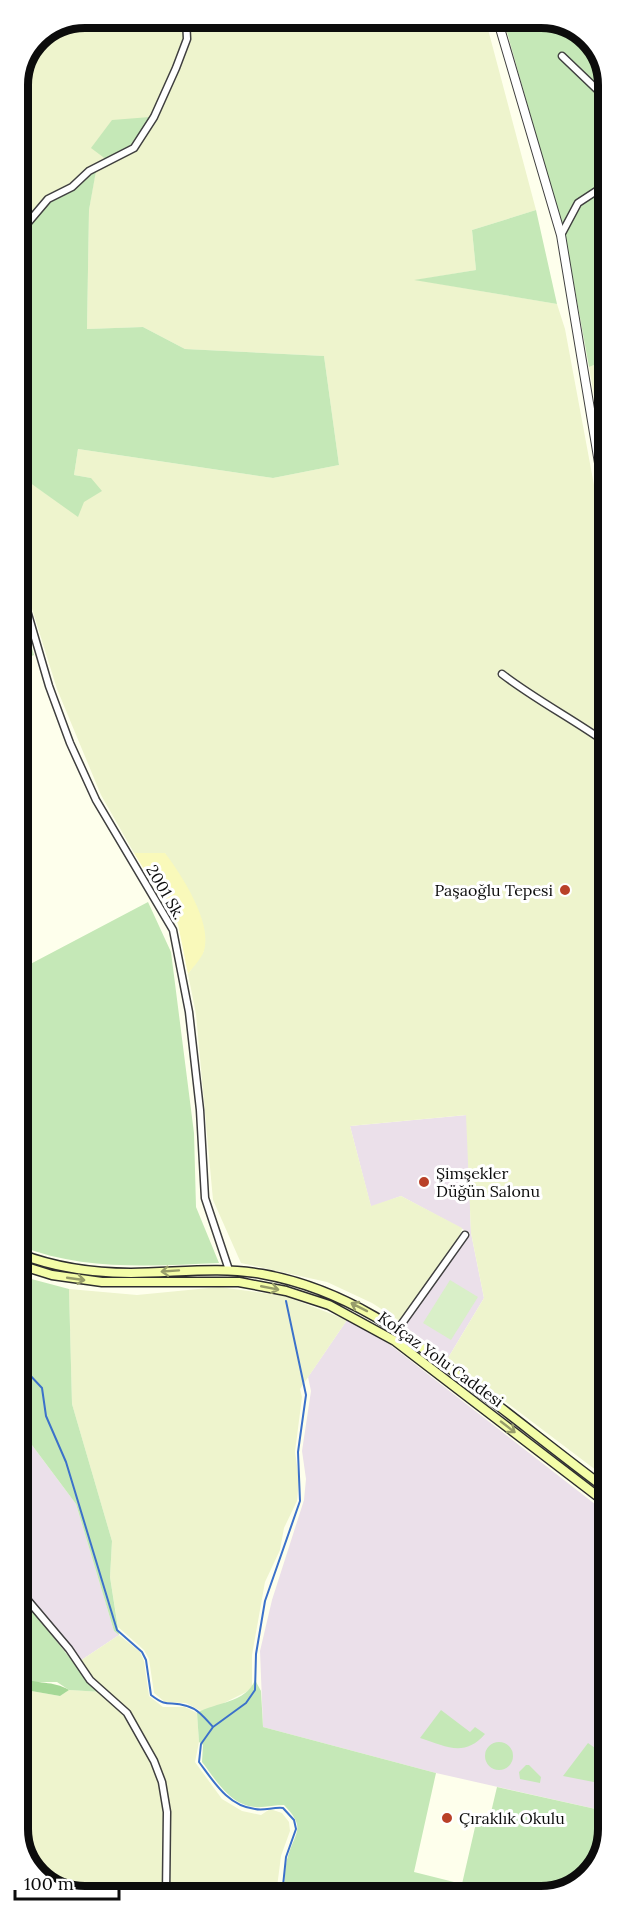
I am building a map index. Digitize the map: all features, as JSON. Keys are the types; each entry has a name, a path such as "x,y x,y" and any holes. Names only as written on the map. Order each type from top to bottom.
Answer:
{"main road":[{"name":"Kofçaz Yolu Caddesi","path":"28,1256 63,1266 108,1272 229,1270 283,1278 315,1287 356,1305 398,1329 598,1483"},
{"name":"Kofçaz Yolu Caddesi","path":"28,1268 52,1275 102,1282 239,1282 286,1291 336,1308 395,1341 598,1497"}],"street":[{"path":"28,223 48,199 72,187 89,171 134,148 154,117 176,68 187,39 186,28"},
{"path":"499,29 561,235 598,457"},
{"path":"562,56 598,90"},
{"path":"561,235 578,203 598,190"},
{"name":"2001 Sk.","path":"28,614 49,686 70,743 96,800 173,930 189,1012 200,1110 205,1198 229,1270"},
{"path":"502,674 550,709 568,717 598,737"},
{"path":"398,1329 465,1235"},
{"path":"28,1601 90,1680 127,1713 154,1761 162,1782 167,1812 166,1885"}],"shaded area":[{"path":"86,28 488,29 536,210 472,230 476,270 417,280 557,304 565,329 598,507 598,735 501,672 496,672 549,711 570,720 598,739 598,1472 448,1358 484,1298 471,1233 466,1115 350,1126 371,1206 401,1196 462,1228 460,1237 400,1321 372,1303 327,1282 241,1263 213,1200 196,1014 188,974 204,951 165,853 134,853 101,795 57,689 28,596 28,481 78,516 91,478 74,475 78,449 273,478 339,465 324,356 185,349 143,327 87,329 89,210 96,169 48,199 29,217 28,86 30,74 38,54 45,45 64,33","holes":["154,118 134,148 107,160 112,121"]},
{"path":"506,29 545,29 563,33 573,38 587,51 597,71 598,187 577,200 562,227"},
{"path":"150,117 131,145 107,160 91,148 112,120"},
{"path":"96,171 89,210 87,329 143,327 185,349 324,356 339,465 273,478 78,449 74,475 91,478 102,491 84,502 78,517 28,481 28,226 49,201 73,190"},
{"path":"598,193 598,364 589,367 565,235 581,205"},
{"path":"536,210 557,304 414,280 476,270 472,230"},
{"path":"598,364 598,417 589,367"},
{"path":"28,635 34,655 28,658"},
{"path":"148,902 171,952 194,1133 196,1207 219,1263 118,1265 69,1260 28,1249 28,965"},
{"path":"467,1115 471,1233 484,1298 448,1358 404,1326 470,1233 401,1196 371,1207 350,1126"},
{"path":"28,1278 69,1289 72,1404 112,1541 110,1577 119,1635 114,1631 76,1504 28,1440"},
{"path":"450,1280 478,1297 451,1340 423,1323"},
{"path":"219,1287 285,1296 347,1320 300,1389 302,1397 295,1452 299,1480 297,1501 284,1528 280,1550 265,1582 252,1655 252,1689 218,1706 201,1711 186,1703 165,1702 154,1693 149,1659 144,1650 118,1627 110,1577 112,1541 72,1404 69,1289 137,1295"},
{"path":"347,1320 389,1344 598,1506 598,1810 436,1773 263,1727 260,1651 272,1600 304,1500 306,1479 302,1451 311,1391 308,1377"},
{"path":"28,1440 76,1504 114,1631 119,1635 80,1661 28,1597"},
{"path":"28,1605 88,1681 102,1692 69,1690 57,1682 28,1680"},
{"path":"119,1635 140,1652 144,1661 149,1696 163,1707 185,1707 197,1713 199,1742 195,1762 222,1799 242,1811 261,1815 270,1809 282,1813 289,1822 290,1831 281,1856 277,1885 169,1885 170,1813 157,1759 128,1710 92,1678 80,1661"},
{"path":"28,1679 57,1685 69,1690 60,1696 28,1690"},
{"path":"255,1680 261,1691 263,1727 436,1773 414,1872 462,1884 476,1823 488,1825 497,1787 598,1810 598,1836 593,1854 579,1871 567,1880 542,1886 284,1885 287,1861 297,1829 291,1813 284,1805 255,1807 238,1802 218,1784 202,1762 203,1745 199,1742 197,1713 238,1698 251,1688"},
{"path":"28,1690 60,1696 69,1690 102,1692 126,1714 152,1762 159,1783 164,1813 163,1885 74,1884 60,1880 45,1869 34,1854 28,1828"},
{"path":"441,1710 470,1732 475,1727 485,1734 470,1746 462,1748 446,1747 420,1738"},
{"path":"499,1742 509,1746 513,1756 509,1766 499,1770 489,1766 485,1756 489,1746"},
{"path":"588,1743 598,1750 598,1783 563,1776"},
{"path":"529,1765 541,1777 540,1783 520,1779 519,1772"}],"sand":[{"path":"134,853 165,853 194,899 200,913 206,940 203,954 188,974 178,924"}],"waterway":[{"path":"213,1727 246,1703 255,1690 256,1654 265,1601 300,1501 298,1452 306,1395 286,1301"},
{"path":"28,1373 42,1388 46,1416 66,1462 117,1630 142,1652 146,1660 151,1695 166,1703 181,1704 195,1709 213,1727 201,1744 199,1762 222,1792 245,1807 262,1810 283,1808 294,1820 296,1829 286,1857 283,1885"}],"place":[{"name":"Paşaoğlu Tepesi","path":"565,890"},
{"name":"Şimşekler Düğün Salonu","path":"424,1182"},
{"name":"Çıraklık Okulu","path":"447,1818"}]}
